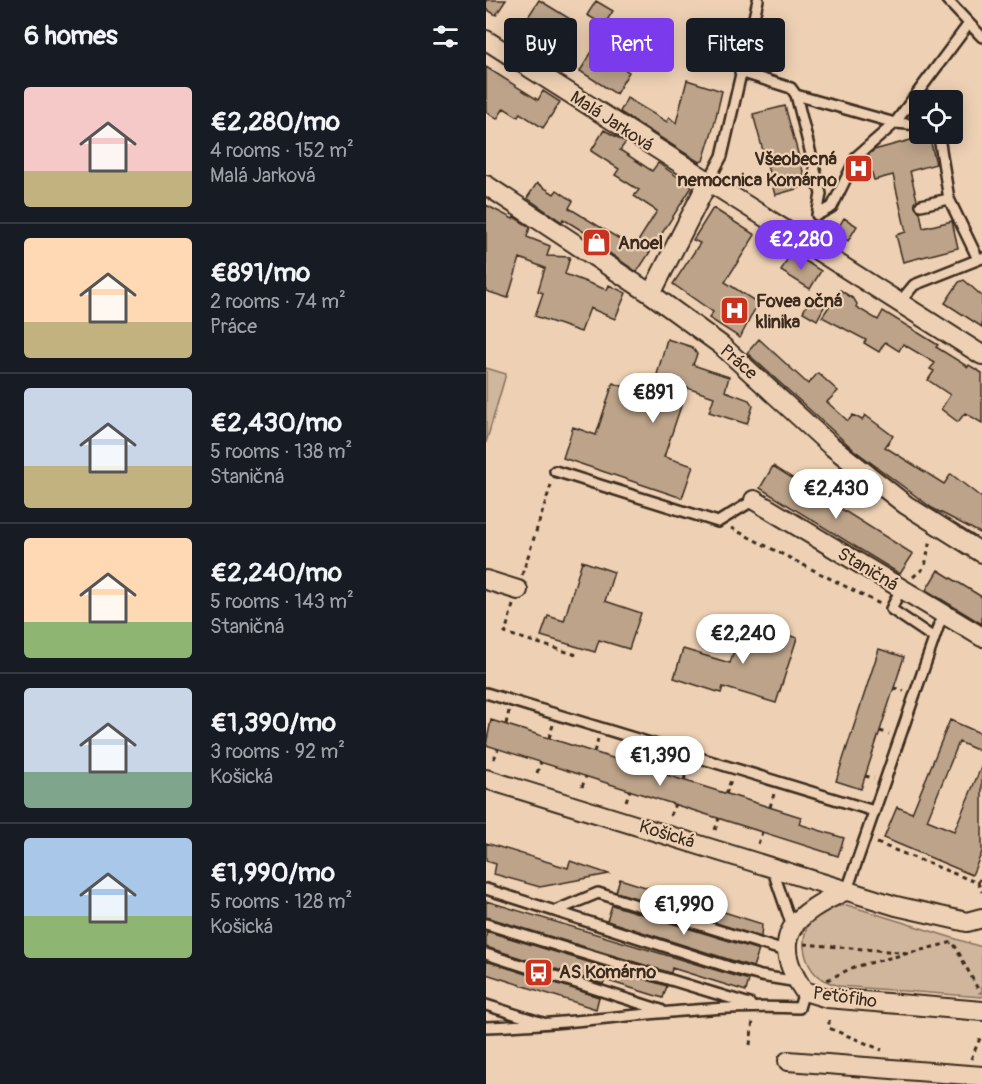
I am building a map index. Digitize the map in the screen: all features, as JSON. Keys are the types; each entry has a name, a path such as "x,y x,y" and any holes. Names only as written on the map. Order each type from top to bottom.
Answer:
{"street":[{"name":"Malá Jarková","path":"486,40 982,355"},
{"path":"651,294 708,182"},
{"name":"Práce","path":"486,185 651,294 721,345 830,445 906,505 982,553"},
{"name":"Staničná","path":"754,500 982,637"},
{"path":"486,580 518,590"},
{"name":"Košická","path":"486,779 847,890"},
{"path":"792,926 824,901 847,890 896,906 977,924"},
{"name":"Petöfiho","path":"792,926 786,939 791,971 801,987 981,1002"},
{"path":"788,1061 982,1076"}],"lane":[{"path":"754,18 758,0"},
{"path":"947,0 982,38"},
{"path":"708,182 722,156 740,72 791,88 796,95 821,194 817,215 832,207 857,156 895,123 968,25"},
{"path":"796,95 895,123 909,124"},
{"path":"899,303 914,285 980,259 949,199 940,144"},
{"path":"921,205 949,199"},
{"path":"555,471 718,522 754,500"},
{"path":"901,589 891,609 934,638"},
{"path":"847,890 943,613"},
{"path":"486,693 874,811"},
{"path":"772,867 784,895 792,926"},
{"path":"486,889 801,987 799,1008 755,1006 665,1012 551,1025 486,1027"},
{"path":"555,911 598,893 788,952"},
{"path":"486,924 755,1006"},
{"path":"486,954 665,1012"},
{"path":"486,1005 551,1025"}],"path":[{"path":"555,471 505,633 580,656"},
{"path":"718,522 891,609"},
{"path":"901,589 925,567 933,522"},
{"path":"494,759 498,748"},
{"path":"537,773 541,762"},
{"path":"582,787 586,776"},
{"path":"626,801 630,790"},
{"path":"670,816 675,804"},
{"path":"715,830 718,818"},
{"path":"758,844 762,832"},
{"path":"865,838 978,883 982,892"},
{"path":"978,883 982,874"},
{"path":"826,989 854,966 953,942 981,1002"},
{"path":"804,944 910,953"},
{"path":"829,1020 829,1028 887,1052 891,1069"},
{"path":"750,1045 752,1022"},
{"path":"971,1060 981,1036"}],"shaded area":[{"path":"486,368 506,374 486,443"},
{"path":"847,905 982,947 982,997 839,986 822,979 815,973 806,957 804,939 806,930 810,922 820,913"}],"building":[{"path":"486,0 506,0 496,15 486,9"},
{"path":"539,0 568,18 527,18"},
{"path":"596,1 613,11 608,18 592,18 587,15"},
{"path":"589,56 589,72 629,72 616,94 580,71"},
{"path":"486,67 538,100 543,91 560,102 543,128 520,113 518,117 504,108 497,119 486,112"},
{"path":"687,80 722,91 703,161 699,162 620,112 627,98 667,122 669,117 676,123"},
{"path":"785,106 807,186 775,195 753,114"},
{"path":"604,130 626,142 620,150 652,171 658,163 692,187 637,272 592,241 594,238 563,219 562,222 527,198 537,183 554,194 557,190 573,201 569,208 634,248 657,211 634,196 639,190 615,175 619,169 591,151"},
{"path":"909,140 909,144 931,144 936,164 910,171 917,200 915,207 920,212 923,228 952,221 958,248 903,262 896,235 906,232 893,175 874,180 867,156 874,150"},
{"path":"486,205 530,227 527,237 550,246 547,256 570,257 565,274 607,290 609,285 626,293 615,319 590,308 581,332 535,316 543,293 538,291 545,268 520,258 508,298 486,291"},
{"path":"713,208 755,235 725,282 758,303 740,338 709,318 713,312 673,284 700,243 693,240"},
{"path":"844,218 857,226 848,241 835,233"},
{"path":"791,252 821,271 810,289 781,271"},
{"path":"964,280 982,296 982,327 945,303 959,282"},
{"path":"840,290 854,299 856,307 878,320 883,311 938,345 936,347 982,373 982,423 965,413 958,422 941,409 950,395 928,380 934,371 930,369 935,363 903,344 899,351 885,342 879,352 864,343 866,340 822,317"},
{"path":"811,297 825,305 817,320 803,312"},
{"path":"667,339 692,347 697,354 693,365 729,377 725,391 749,400 753,406 747,424 709,412 714,397 687,388 664,457 693,466 682,498 563,458 573,427 596,435 613,383 651,396"},
{"path":"759,339 808,384 818,373 838,391 827,402 848,421 853,415 862,420 865,415 893,436 885,447 944,484 951,474 982,498 982,534 932,508 854,450 747,353"},
{"path":"773,466 913,554 900,574 760,488"},
{"path":"582,561 614,572 605,601 641,613 629,649 599,640 595,652 541,636 548,616 564,621"},
{"path":"938,570 982,597 982,624 926,590"},
{"path":"743,621 797,638 776,703 723,687 721,693 674,678 683,649 730,663"},
{"path":"879,649 904,657 861,789 836,781"},
{"path":"491,720 801,817 799,824 844,838 838,856 486,745"},
{"path":"950,720 982,734 982,752 959,742 927,820 954,831 982,765 982,852 972,875 884,838 897,807 912,813"},
{"path":"486,843 568,868 570,861 609,874 540,887 494,874 496,864 486,861"},
{"path":"620,879 762,924 761,937 616,892"},
{"path":"486,901 749,980 746,991 672,968 671,973 486,917"},
{"path":"612,905 759,950 753,967 607,921"},
{"path":"486,931 667,986 663,998 605,980 603,984 486,947"},
{"path":"486,961 599,997 596,1009 486,974"}],"place":[{"name":"Všeobecná nemocnica Komárno","path":"858,169"},
{"name":"Anoel","path":"597,243"},
{"name":"Fovea očná klinika","path":"735,311"},
{"name":"AS Komárno","path":"538,972"}]}
